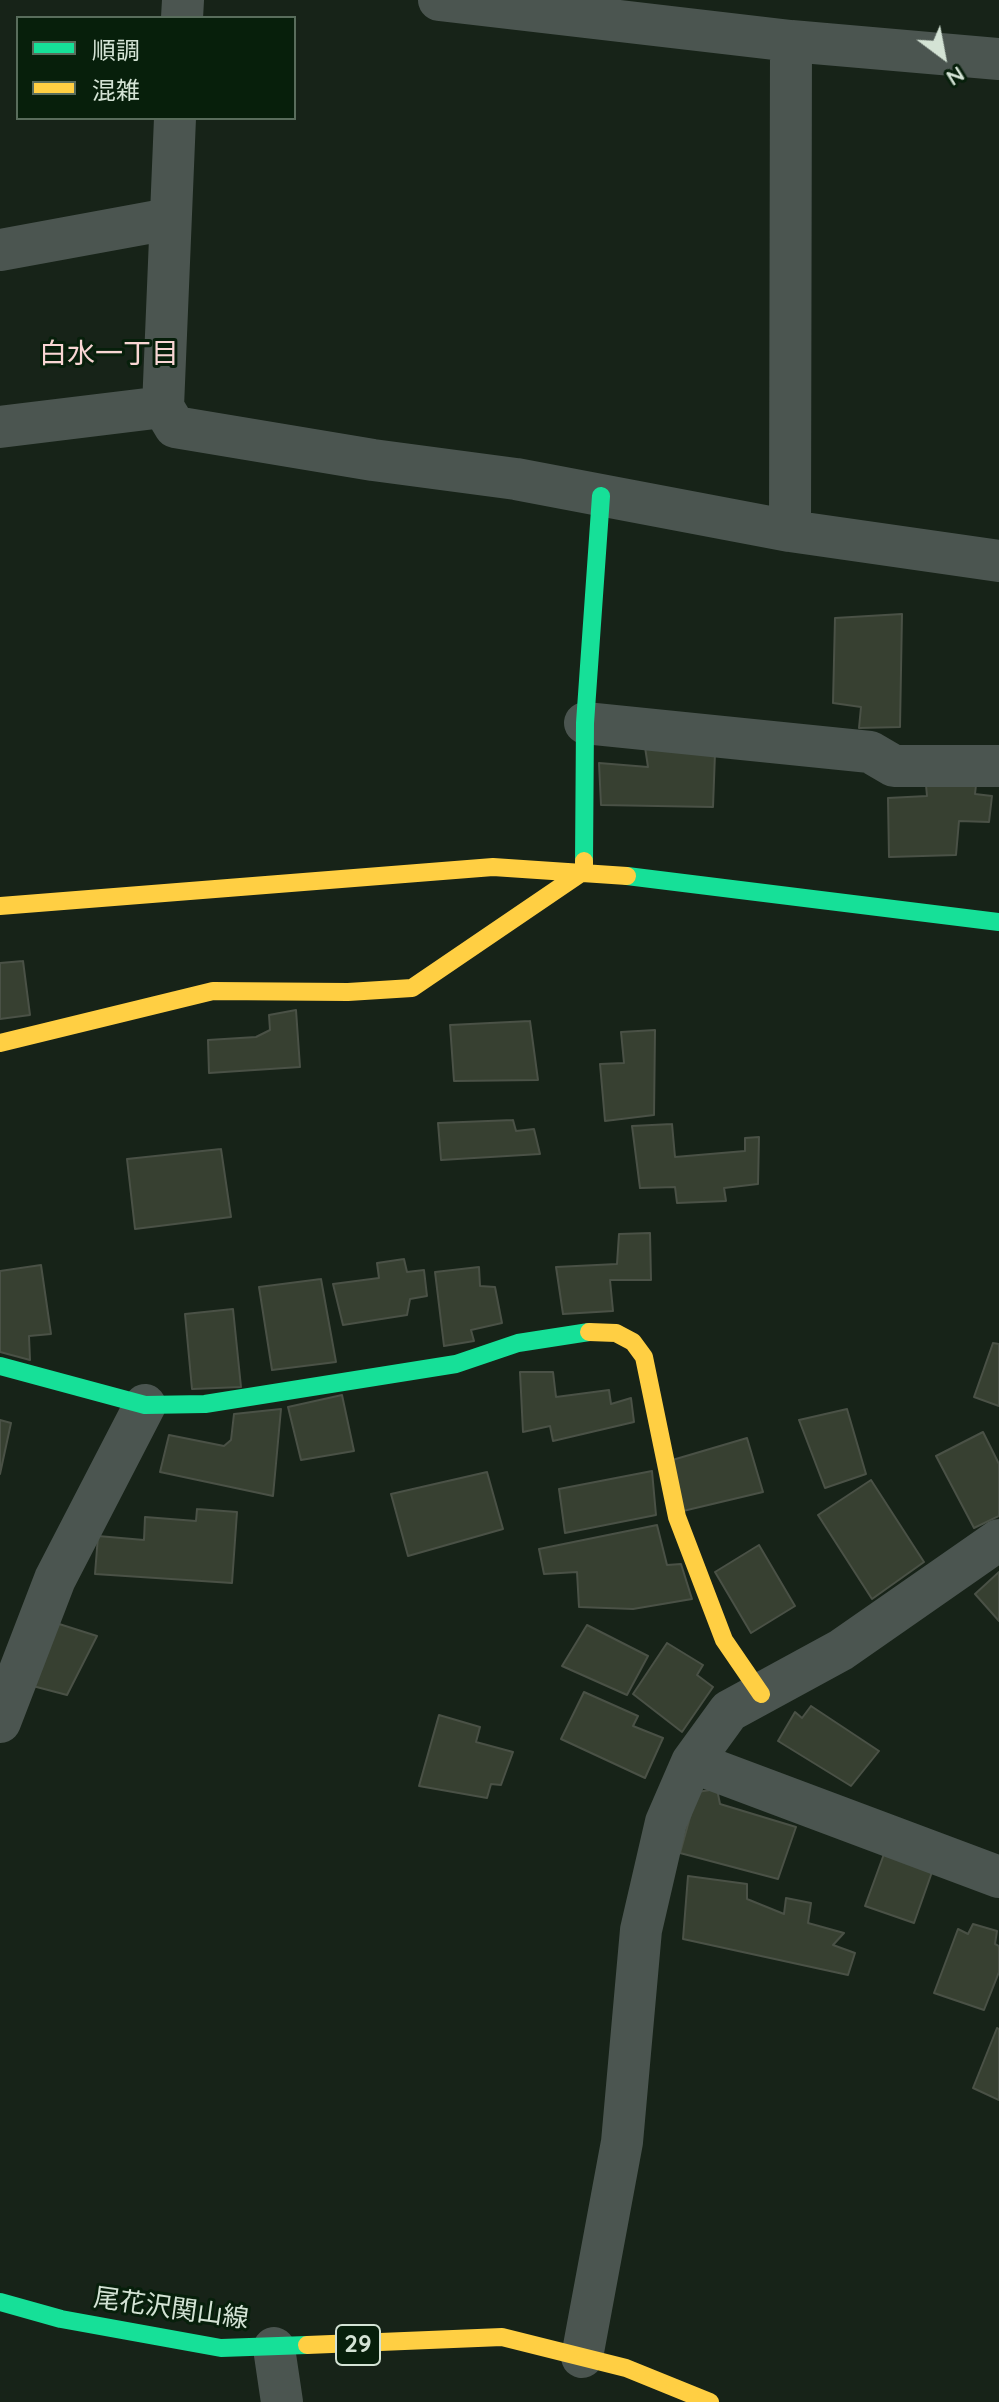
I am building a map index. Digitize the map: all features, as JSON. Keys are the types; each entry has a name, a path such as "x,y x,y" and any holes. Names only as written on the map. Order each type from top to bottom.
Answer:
{"street":[{"path":"439,0 791,41 999,59"},
{"path":"790,531 791,41"},
{"path":"175,120 163,407 175,427 373,460 516,479 790,531 999,561"},
{"path":"0,250 169,219"},
{"path":"0,427 163,407"},
{"path":"584,871 585,723 601,496"},
{"path":"585,723 870,752 894,766 999,766"},
{"path":"0,906 493,867 584,871 999,922"},
{"path":"0,1043 213,991 348,992 412,988 584,871"},
{"path":"0,1366 145,1405 205,1404 456,1364 518,1343 589,1332 616,1333 633,1342 644,1357 677,1517 724,1640 761,1694"},
{"path":"0,1722 55,1579 145,1405"},
{"path":"582,2357 622,2142 641,1930 666,1822 692,1762 729,1711 841,1650 999,1540"},
{"path":"692,1762 999,1877"},
{"name":"尾花沢関山線","path":"0,2302 61,2319 221,2348 502,2337 626,2368 710,2402"},
{"path":"274,2348 282,2402"}],"building":[{"path":"902,614 900,727 859,728 861,707 833,703 835,618"},
{"path":"645,747 715,753 713,807 601,805 599,763 648,767"},
{"path":"926,785 976,785 975,794 992,796 989,822 959,821 956,855 889,857 888,798 927,796"},
{"path":"23,961 30,1015 0,1019 0,963"},
{"path":"296,1010 300,1067 209,1073 208,1040 256,1037 270,1030 269,1015"},
{"path":"530,1021 538,1080 454,1081 450,1025"},
{"path":"655,1030 654,1115 605,1121 600,1064 624,1063 621,1032"},
{"path":"513,1120 516,1131 534,1129 540,1154 441,1160 438,1123"},
{"path":"672,1124 675,1157 745,1151 745,1138 759,1137 758,1184 724,1188 726,1201 677,1203 675,1187 640,1188 632,1126"},
{"path":"221,1149 231,1217 135,1229 127,1159"},
{"path":"650,1233 651,1280 610,1280 613,1311 563,1314 556,1267 617,1264 619,1234"},
{"path":"404,1259 407,1272 424,1270 427,1296 410,1299 407,1315 343,1325 333,1284 379,1278 377,1263"},
{"path":"41,1265 51,1334 29,1336 30,1360 0,1352 0,1271"},
{"path":"479,1267 480,1286 495,1287 502,1323 471,1330 474,1341 444,1346 435,1272"},
{"path":"321,1279 336,1362 272,1370 259,1287"},
{"path":"233,1309 241,1387 192,1389 185,1314"},
{"path":"993,1343 999,1344 999,1406 974,1397"},
{"path":"520,1372 553,1372 556,1397 609,1390 611,1404 631,1398 634,1422 553,1441 550,1426 523,1432"},
{"path":"342,1395 354,1451 301,1460 288,1407"},
{"path":"281,1409 273,1496 160,1472 169,1435 224,1446 231,1440 234,1414"},
{"path":"847,1409 866,1474 825,1488 799,1420"},
{"path":"0,1420 11,1423 0,1474"},
{"path":"983,1432 999,1464 999,1516 974,1528 936,1456"},
{"path":"747,1438 763,1492 683,1511 669,1461"},
{"path":"652,1471 656,1515 565,1533 559,1489"},
{"path":"487,1472 503,1529 408,1556 391,1494"},
{"path":"871,1480 924,1562 872,1599 818,1515"},
{"path":"197,1509 237,1512 232,1583 95,1574 98,1536 144,1540 145,1517 196,1521"},
{"path":"657,1525 667,1565 681,1564 692,1599 633,1609 579,1607 577,1572 544,1574 539,1549"},
{"path":"759,1545 795,1606 751,1633 715,1572"},
{"path":"999,1572 999,1621 975,1594"},
{"path":"56,1623 97,1636 67,1695 29,1685"},
{"path":"587,1625 648,1656 627,1695 562,1666"},
{"path":"667,1643 703,1665 697,1675 713,1687 682,1732 633,1694"},
{"path":"584,1692 638,1716 633,1726 663,1738 645,1778 561,1739"},
{"path":"811,1706 879,1751 851,1786 778,1741 795,1712 802,1718"},
{"path":"439,1715 480,1727 476,1742 513,1752 501,1785 491,1784 487,1798 419,1786"},
{"path":"717,1789 720,1804 796,1827 778,1879 680,1853 697,1792"},
{"path":"884,1854 932,1872 914,1923 865,1906"},
{"path":"688,1876 747,1884 747,1899 784,1914 786,1898 811,1903 808,1923 844,1933 833,1945 855,1953 848,1975 683,1939"},
{"path":"973,1924 997,1931 995,1944 999,1946 999,1972 984,2010 934,1993 958,1929 968,1934"},
{"path":"999,2029 999,2100 973,2088"}],"traffic: fast":[{"path":"584,861 585,723 601,496"},
{"path":"627,876 999,922"},
{"path":"0,1366 145,1405 205,1404 456,1364 518,1343 589,1332"},
{"path":"0,2302 61,2319 221,2348 307,2345"}],"traffic: slow":[{"path":"0,1043 213,991 348,992 412,988 584,871 584,861"},
{"path":"0,906 493,867 627,876"},
{"path":"589,1332 616,1333 633,1342 644,1357 677,1517 724,1640 761,1694"},
{"path":"307,2345 502,2337 626,2368 710,2402"}],"district":[{"name":"白水一丁目","path":"109,355"}]}
